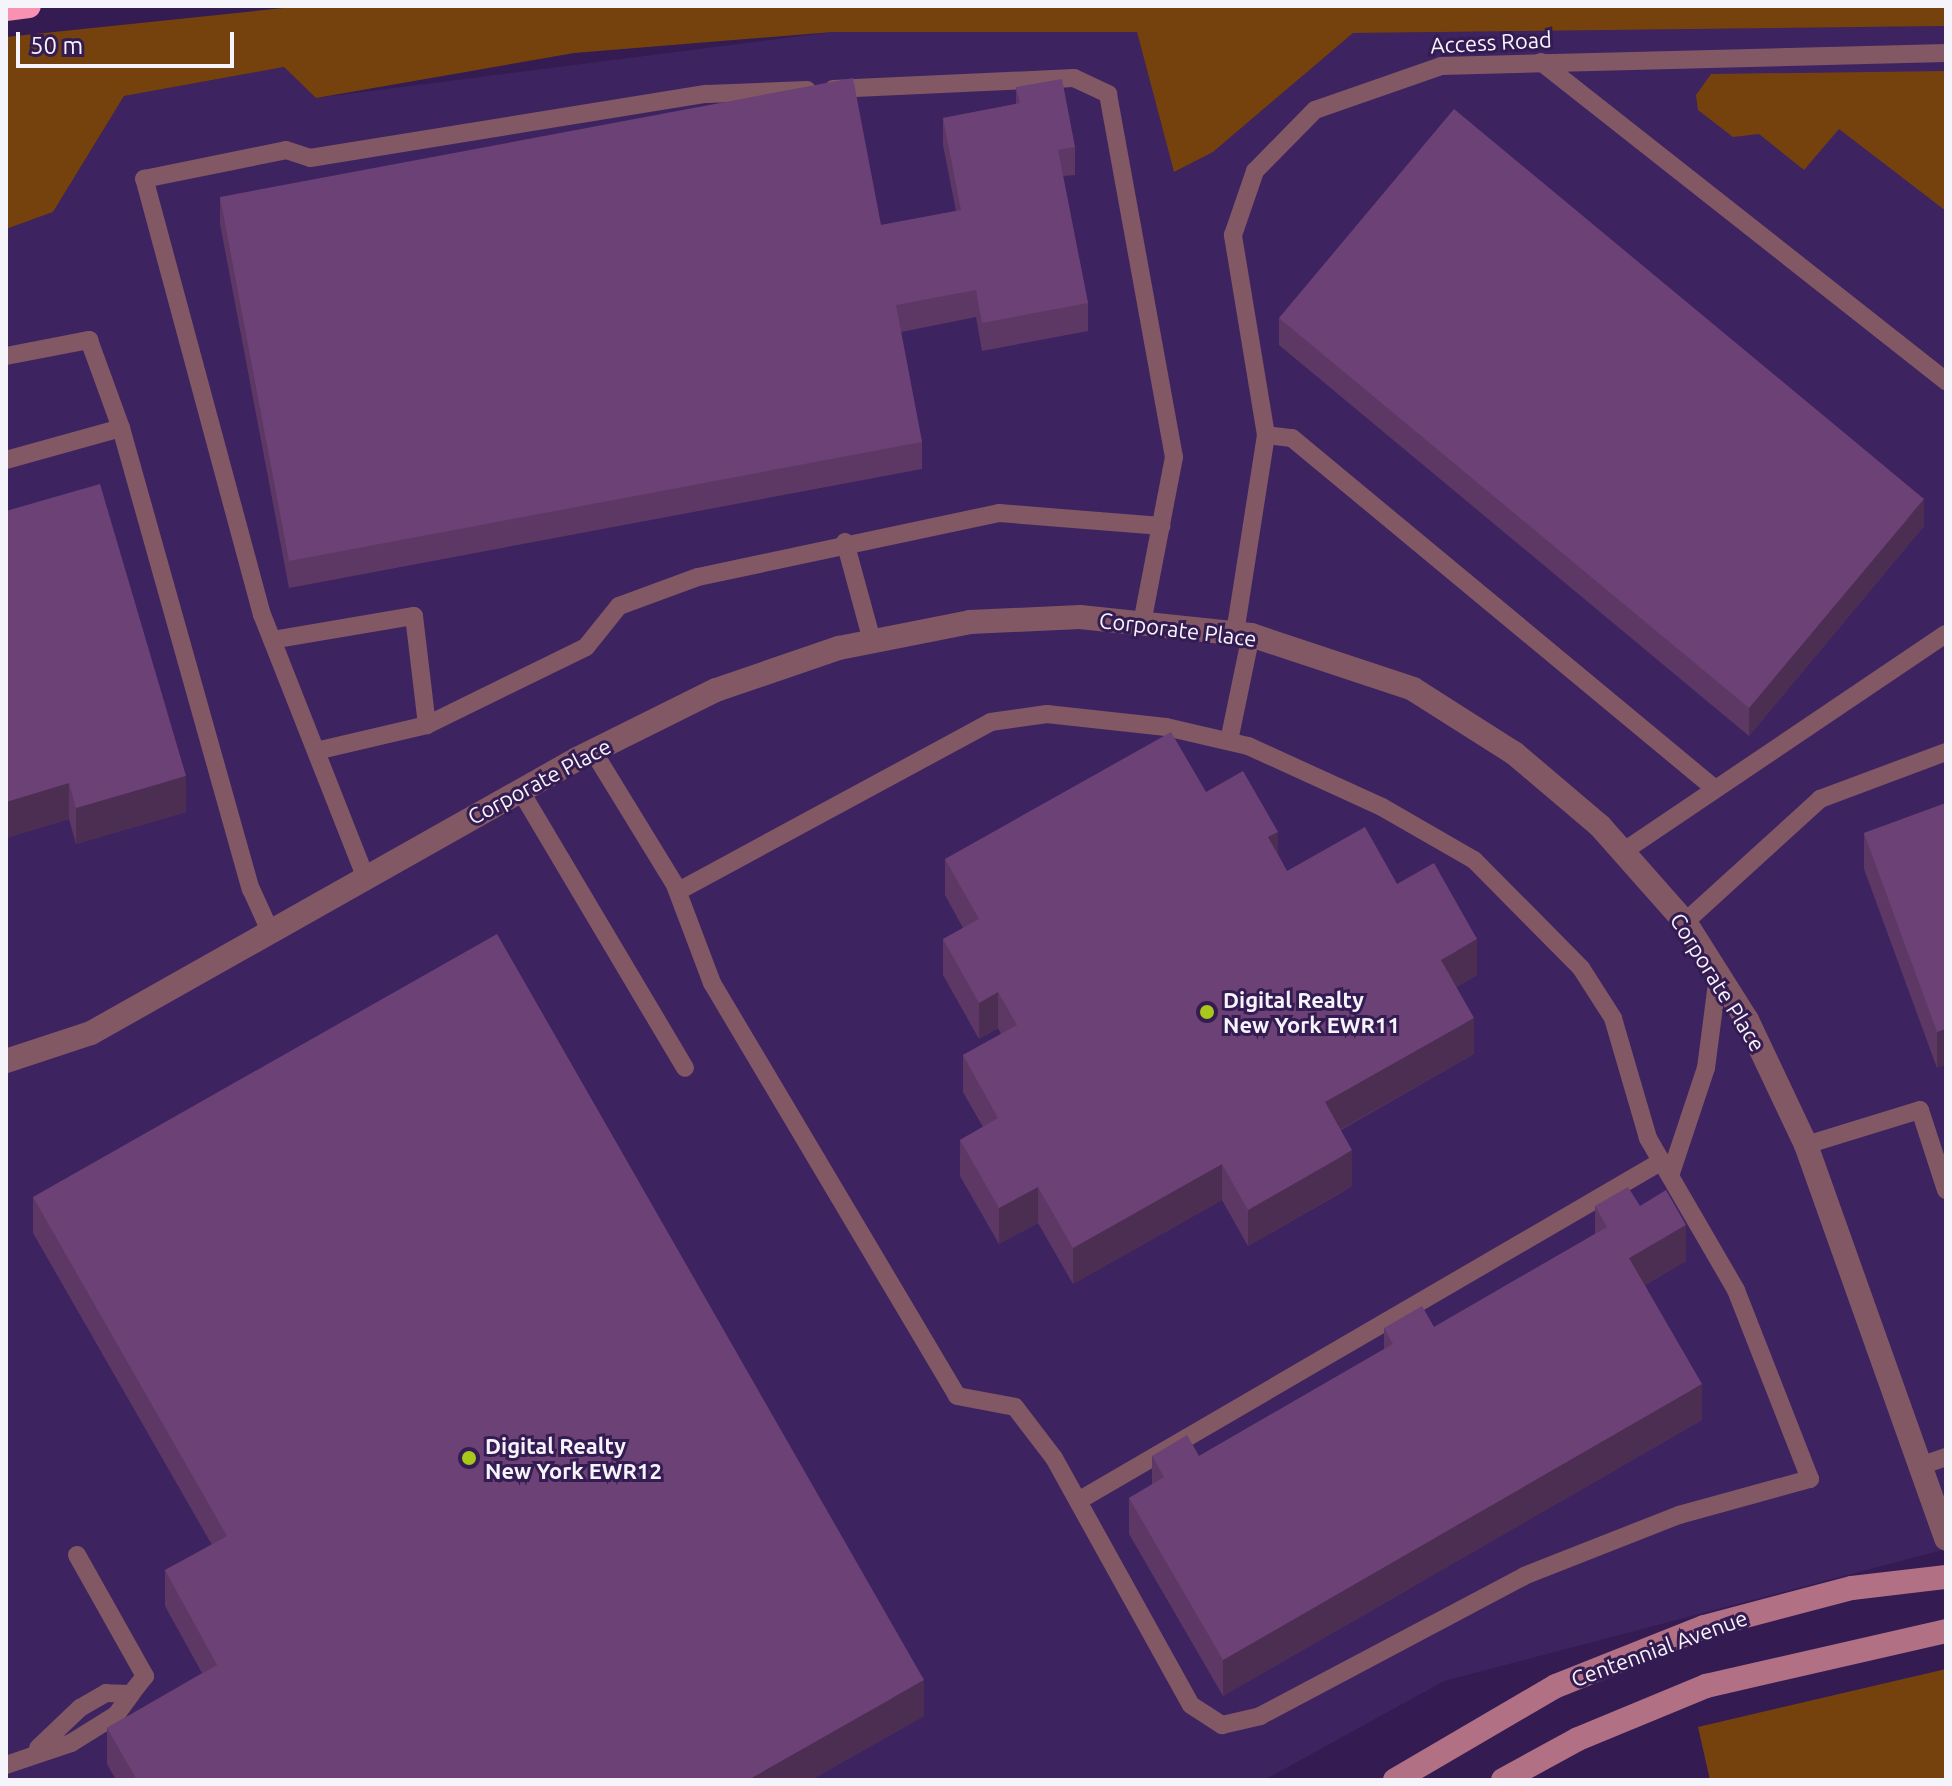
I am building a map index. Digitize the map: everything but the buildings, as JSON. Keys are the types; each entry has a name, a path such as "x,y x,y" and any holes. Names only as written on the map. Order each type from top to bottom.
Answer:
{"highway":[{"path":"6,9 29,6"}],"main road":[{"name":"Centennial Avenue","path":"1395,1780 1556,1686 1704,1627 1852,1588 1946,1577"},
{"path":"1510,1778 1706,1686 1946,1631"}],"street":[{"name":"Corporate Place","path":"6,1061 91,1033 520,790 716,690 872,641 970,622 1080,617 1243,634 1413,689 1514,753 1624,851 1685,922 1718,975 1806,1145 1946,1539"}],"lane":[{"name":"Access Road","path":"1229,741 1266,435 1233,235 1255,171 1305,118 1351,92 1441,66 1946,53"},
{"path":"1541,62 1946,381"},
{"path":"365,876 272,640 144,179 286,150 310,158 707,94 1074,78 1108,94 1174,457 1142,623"},
{"path":"6,356 89,340 121,428 251,889 271,933"},
{"path":"6,460 121,428"},
{"path":"1266,435 1292,438 1714,788"},
{"path":"316,751 427,725 586,647 619,606 698,577 845,542 999,513 1161,526"},
{"path":"845,542 872,641"},
{"path":"272,640 414,616 427,725"},
{"path":"1624,851 1946,634"},
{"path":"593,751 678,891 712,983 957,1396 1015,1407 1078,1501 1191,1705 1222,1725 1260,1716 1524,1576 1679,1515 1810,1479 1736,1290 1666,1169 1623,1069 1613,1018 1581,968 1474,860 1382,807 1229,741 1047,714 991,722 678,891"},
{"path":"1685,922 1820,799 1946,752"},
{"path":"520,790 685,1068"},
{"path":"1078,1501 1666,1169 1706,1068 1718,975"},
{"path":"1806,1145 1920,1110 1946,1190"},
{"path":"1920,1466 1946,1457"},
{"path":"6,1765 38,1748 71,1743 116,1715 145,1676 77,1555"}],"shaded area":[{"path":"303,6 1946,6 1946,26 1353,33 1213,152 1174,172 1137,32 833,32 574,53 316,98 284,67 124,96 53,212 6,229 6,37"},
{"path":"1946,26 1946,1549 1444,1681 1264,1780 6,1780 6,229 53,212 124,96 284,67 316,98 833,32 1137,32 1174,172 1213,152 1353,33"},
{"path":"1946,71 1946,211 1839,129 1804,170 1759,134 1733,137 1698,110 1696,95 1711,74"},
{"path":"1946,1669 1946,1780 1710,1780 1698,1727"}],"place":[{"name":"Digital Realty New York EWR11","path":"1207,1012"},
{"name":"Digital Realty New York EWR12","path":"469,1458"}]}
